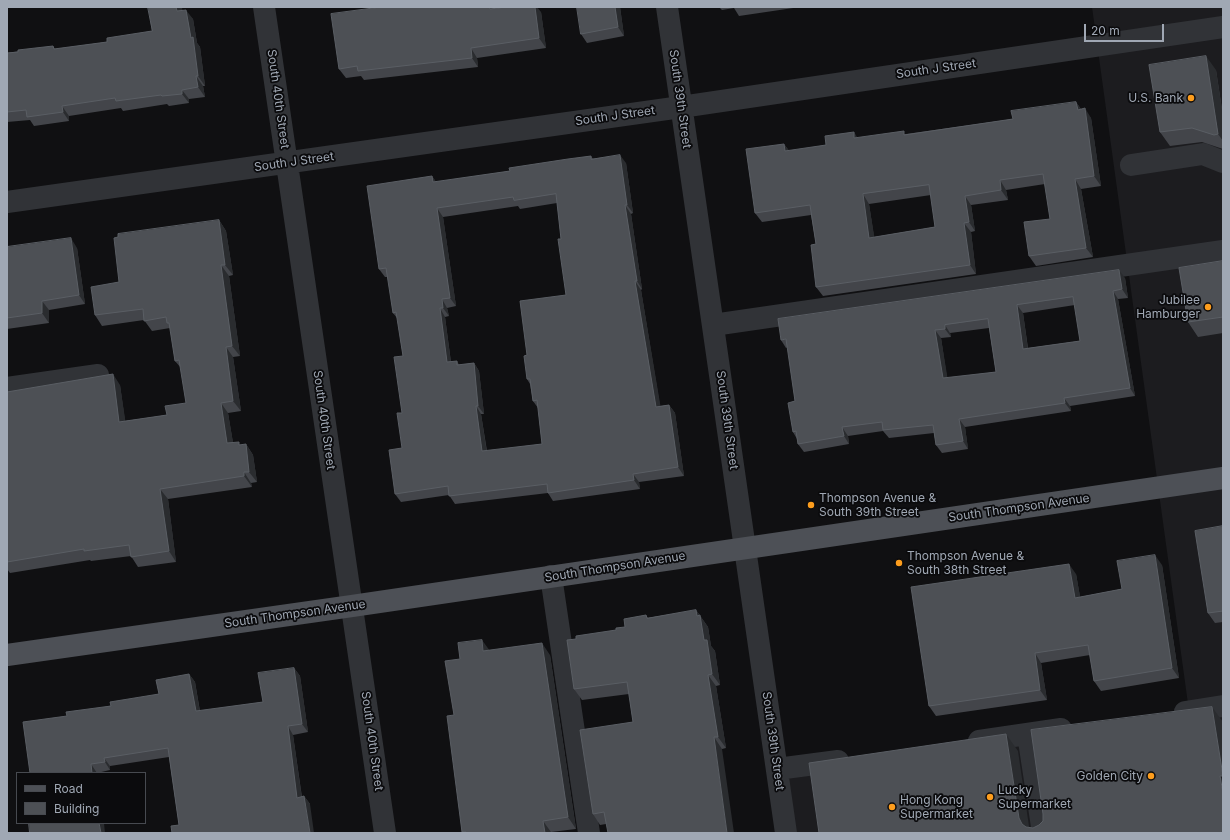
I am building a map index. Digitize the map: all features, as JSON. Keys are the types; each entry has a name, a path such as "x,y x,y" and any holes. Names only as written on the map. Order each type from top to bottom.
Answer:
{"main road":[{"name":"South Thompson Avenue","path":"7,655 352,606 1223,478"}],"street":[{"name":"South 40th Street","path":"264,7 385,833"},
{"name":"South 39th Street","path":"667,7 786,833"},
{"name":"South J Street","path":"7,202 681,107 1223,27"},
{"path":"1133,172 1223,164"},
{"path":"713,325 1223,251"},
{"path":"7,388 98,375"},
{"path":"551,576 589,833"},
{"path":"1166,715 1223,706"},
{"path":"959,744 1082,726"},
{"path":"1028,734 1043,833"},
{"path":"777,769 860,758"}],"shaded area":[{"path":"1092,7 1223,7 1223,833 786,833 777,769 1189,711"}],"building":[{"path":"148,7 176,7 177,11 186,10 191,38 193,37 198,87 182,90 182,94 161,95 116,101 115,98 62,106 63,112 27,117 26,110 7,112 7,53 18,52 18,50 53,46 54,49 107,42 107,38 152,31"},
{"path":"381,7 489,7 490,9 506,7 535,7 539,38 471,48 472,58 358,71 357,66 339,69 331,14"},
{"path":"577,7 615,7 618,27 581,34"},
{"name":"U.S. Bank","path":"1206,56 1218,134 1214,135 1192,128 1160,132 1149,65"},
{"path":"1076,102 1078,110 1085,108 1094,176 1075,179 1086,248 1029,256 1024,222 1050,219 1043,174 1000,180 1001,190 965,196 969,222 964,223 970,265 816,287 811,245 816,244 810,205 755,213 746,149 784,144 785,151 826,145 825,136 854,132 854,138 904,131 904,135 1013,119 1011,111","holes":["929,185 935,227 869,238 863,194"]},
{"path":"620,155 627,205 625,205 637,281 635,281 656,407 669,405 678,467 633,474 634,480 548,493 547,484 449,496 448,486 395,494 389,450 402,448 397,413 402,413 394,357 403,356 396,312 393,313 386,268 379,269 367,186 432,176 433,182 510,171 509,168 568,159 591,156 591,159","holes":["556,194 561,239 558,239 566,295 520,301 527,355 524,356 527,379 530,379 533,401 537,400 542,444 482,451 476,406 478,406 474,363 457,365 457,361 447,362 440,308 443,308 442,299 450,298 437,208 513,197 514,200"]},
{"path":"219,220 225,265 221,265 232,346 226,347 233,401 221,403 227,443 239,442 239,445 246,444 249,472 244,472 244,476 160,489 169,551 131,557 129,545 84,551 84,549 7,562 7,392 113,374 119,422 167,415 165,406 186,403 179,360 175,361 169,323 167,323 166,317 144,321 143,309 95,315 91,287 119,282 114,238 118,237 118,234"},
{"path":"71,238 79,295 42,301 42,313 7,318 7,247"},
{"path":"1223,261 1223,317 1188,322 1179,268"},
{"path":"1119,270 1122,289 1113,291 1130,388 1064,398 1065,403 959,419 963,441 936,445 933,425 883,430 882,422 842,427 844,436 798,444 796,431 793,432 788,403 795,401 786,339 781,340 778,319","holes":["1073,297 1080,341 1023,349 1017,305","988,319 996,372 943,378 935,330 945,329 945,325"]},
{"path":"1223,526 1223,611 1208,613 1195,531"},
{"path":"1155,555 1172,668 1094,681 1088,645 1035,653 1040,690 929,706 911,587 1069,564 1075,598 1122,589 1117,561"},
{"path":"696,610 697,616 700,615 704,640 707,640 712,674 708,675 718,737 714,737 727,833 608,833 604,812 593,814 580,730 633,722 627,682 574,689 567,640 576,639 576,636 616,630 616,628 625,627 624,619 646,615 647,618"},
{"path":"482,640 483,651 542,643 568,817 543,821 545,833 462,832 447,716 454,715 445,661 460,659 458,643"},
{"path":"294,668 302,724 288,726 297,798 304,796 310,833 172,833 171,826 179,825 168,748 104,758 105,762 91,764 92,772 30,772 23,722 67,716 66,712 111,706 110,702 159,694 156,680 189,674 196,711 263,702 258,673"},
{"path":"1212,707 1223,776 1220,776 1223,793 1223,833 819,833 809,763 1006,734 1019,818 1022,824 1026,827 1033,828 1043,821 1043,814 1031,730"},
{"path":"29,824 99,824 101,833 30,833"}],"place":[{"name":"U.S. Bank","path":"1191,98"},
{"name":"Jubilee Hamburger","path":"1208,307"},
{"name":"Thompson Avenue & South 39th Street","path":"811,505"},
{"name":"Thompson Avenue & South 38th Street","path":"899,563"},
{"name":"Golden City","path":"1151,776"},
{"name":"Lucky Supermarket","path":"990,797"},
{"name":"Hong Kong Supermarket","path":"892,807"}]}
